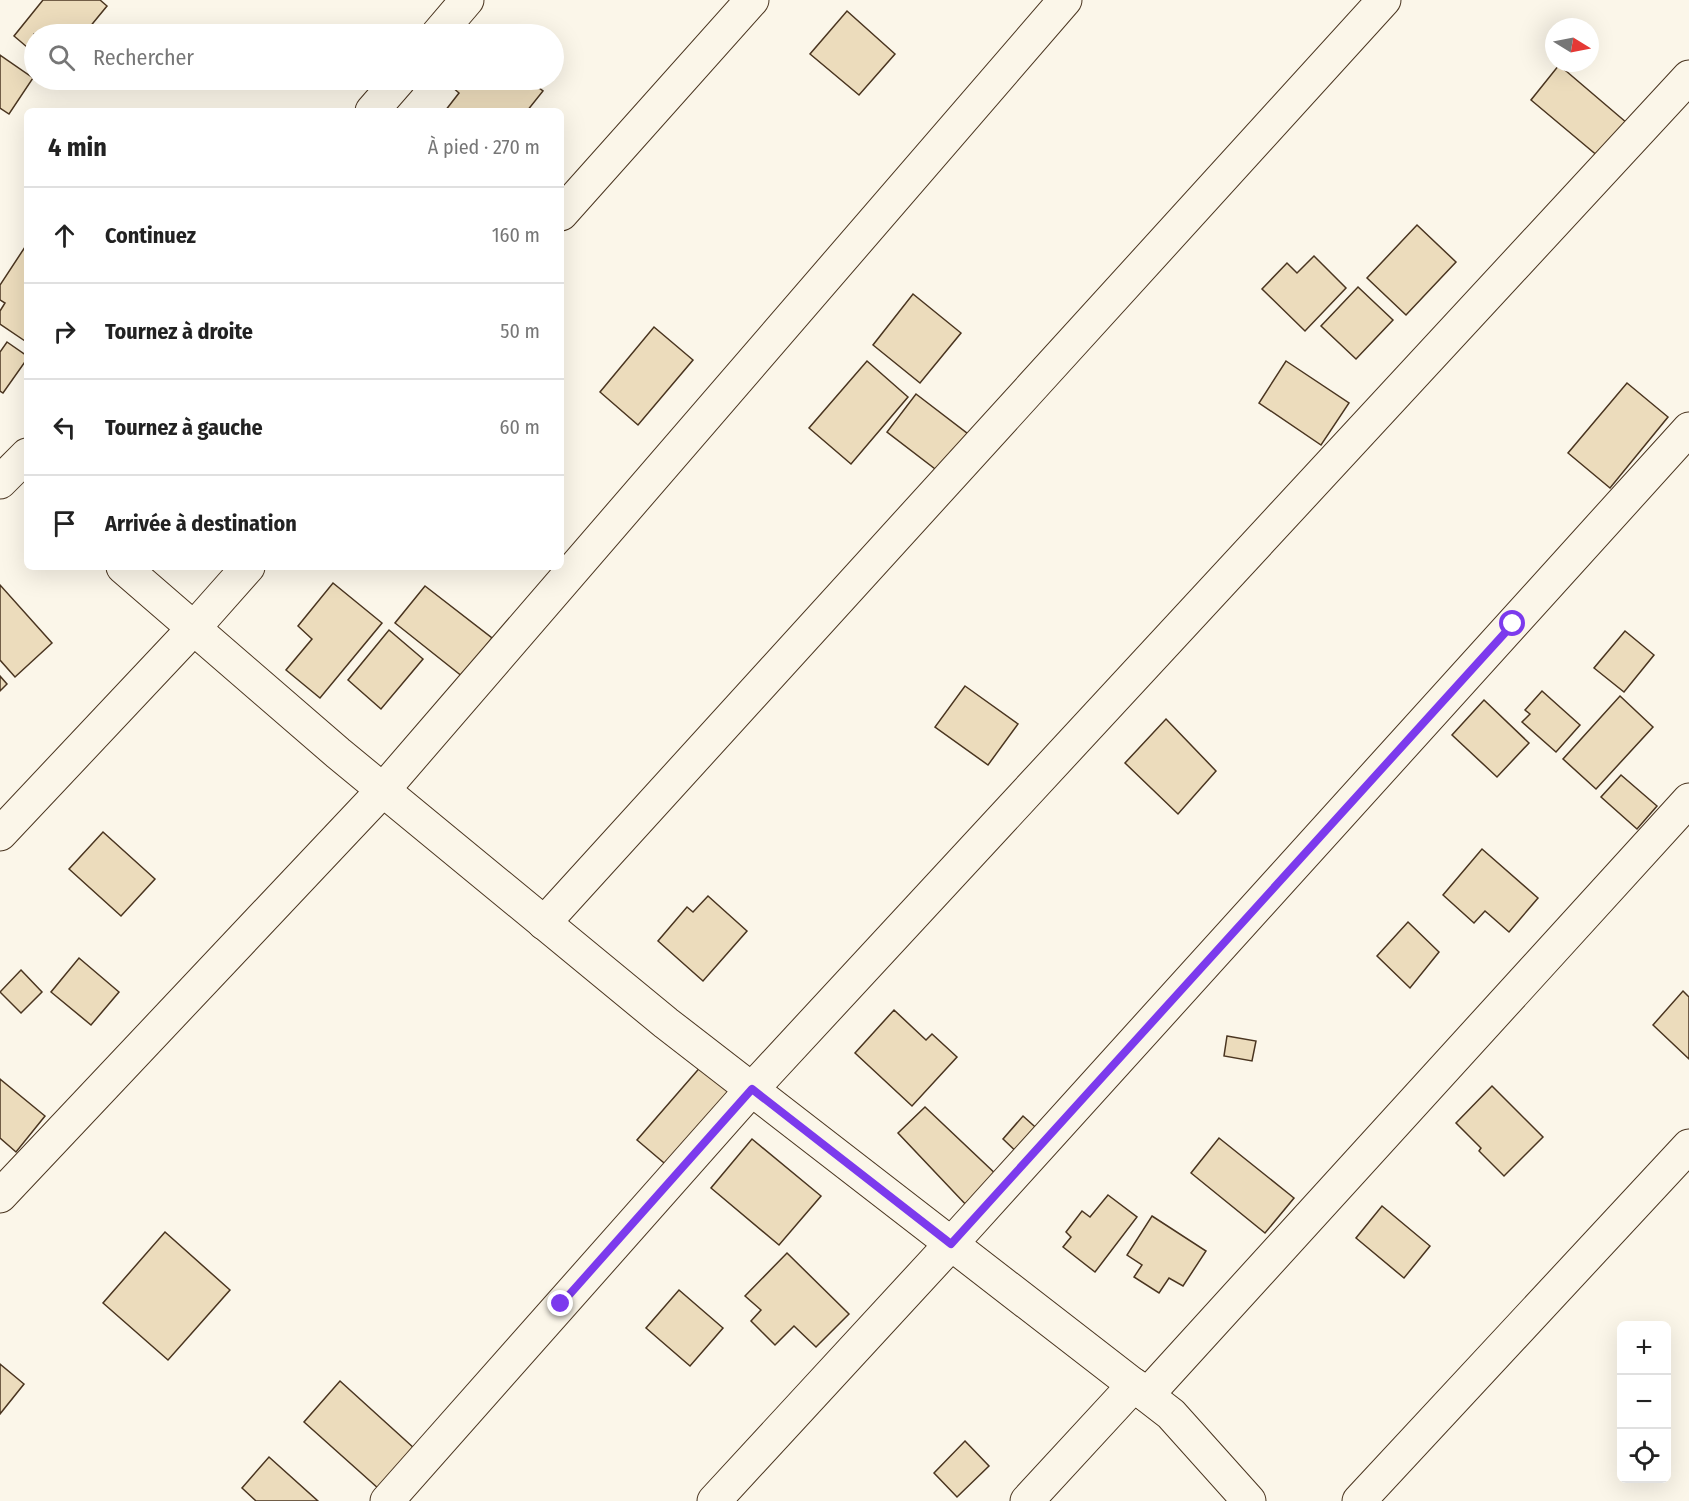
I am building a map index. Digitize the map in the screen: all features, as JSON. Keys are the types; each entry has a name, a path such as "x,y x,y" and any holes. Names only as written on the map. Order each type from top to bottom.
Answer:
{"street":[{"path":"447,24 467,0"},
{"path":"564,211 752,0"},
{"path":"0,1196 383,790 1065,0"},
{"path":"544,923 1384,0"},
{"path":"387,1501 752,1089 1689,77"},
{"path":"375,108 390,90"},
{"path":"714,1501 951,1244 1689,429"},
{"path":"126,570 383,790 666,1023 1171,1414 1249,1501"},
{"path":"0,834 193,629 245,570"},
{"path":"1027,1501 1141,1390 1689,800"},
{"path":"1359,1501 1689,1146"}],"building":[{"path":"43,0 100,0 107,6 92,24 24,24 24,44 14,36"},
{"path":"847,11 895,54 859,95 810,54"},
{"path":"0,55 24,72 25,90 9,114 0,108"},
{"path":"1553,72 1567,72 1627,123 1599,157 1531,100"},
{"path":"456,90 543,91 529,108 447,108 459,93"},
{"path":"1417,225 1456,262 1406,315 1367,278"},
{"path":"24,249 24,340 0,324 0,311 5,303 0,300 0,285"},
{"path":"1314,256 1346,288 1305,331 1262,289 1287,263 1297,273"},
{"path":"1358,287 1393,320 1356,359 1321,326"},
{"path":"913,294 961,333 920,383 873,345"},
{"path":"654,327 693,360 638,425 600,392"},
{"path":"7,342 24,354 24,363 3,393 0,391 0,352"},
{"path":"867,361 908,397 851,464 809,428"},
{"path":"1286,361 1349,403 1321,445 1259,403"},
{"path":"1627,383 1668,417 1610,488 1568,453"},
{"path":"916,394 972,437 943,475 887,432"},
{"path":"333,583 382,623 320,698 286,670 312,639 298,626"},
{"path":"0,585 52,643 15,677 0,660"},
{"path":"425,586 492,638 463,677 395,623"},
{"path":"389,630 423,659 381,709 348,680"},
{"path":"1625,631 1654,655 1624,692 1594,668"},
{"path":"0,676 7,684 0,691"},
{"path":"965,686 1018,724 988,765 935,727"},
{"path":"1542,691 1580,725 1556,752 1522,722 1530,714 1525,710"},
{"path":"1620,696 1653,727 1596,789 1563,759"},
{"path":"1484,700 1529,743 1497,777 1452,735"},
{"path":"1166,719 1216,771 1178,814 1125,763"},
{"path":"1621,775 1657,806 1637,829 1601,797"},
{"path":"103,832 155,879 121,916 69,869"},
{"path":"1482,849 1538,898 1509,932 1485,911 1474,923 1443,895"},
{"path":"708,896 747,931 703,981 658,941 687,907 693,912"},
{"path":"1408,922 1439,952 1410,988 1377,956"},
{"path":"79,958 119,992 91,1025 51,992"},
{"path":"21,970 42,992 21,1013 0,992"},
{"path":"1683,991 1689,997 1689,1059 1653,1025"},
{"path":"894,1010 926,1040 932,1034 957,1057 912,1106 855,1053"},
{"path":"1227,1036 1256,1041 1252,1061 1224,1056"},
{"path":"703,1064 736,1092 670,1168 637,1140"},
{"path":"0,1079 45,1116 16,1152 0,1138"},
{"path":"1492,1086 1543,1137 1504,1176 1456,1123"},
{"path":"925,1107 1000,1178 969,1208 898,1133"},
{"path":"1023,1116 1043,1134 1022,1157 1003,1139"},
{"path":"1219,1138 1294,1198 1265,1233 1191,1173"},
{"path":"752,1139 821,1196 779,1245 711,1188"},
{"path":"1108,1195 1137,1217 1095,1272 1063,1247 1071,1237 1066,1232 1082,1211 1090,1217"},
{"path":"1382,1206 1430,1246 1404,1278 1356,1238"},
{"path":"1152,1216 1206,1251 1183,1286 1169,1278 1159,1293 1134,1277 1142,1265 1127,1255"},
{"path":"165,1232 230,1290 168,1360 103,1303"},
{"path":"787,1253 849,1314 816,1347 794,1326 775,1345 751,1321 761,1310 745,1296"},
{"path":"679,1290 723,1328 690,1366 646,1328"},
{"path":"0,1364 24,1384 0,1414"},
{"path":"340,1381 415,1449 379,1489 304,1422"},
{"path":"965,1441 989,1466 957,1497 934,1473"},
{"path":"269,1457 318,1501 256,1501 242,1488"}],"route":[{"path":"561,1304 752,1089 951,1244 1513,624"}]}
